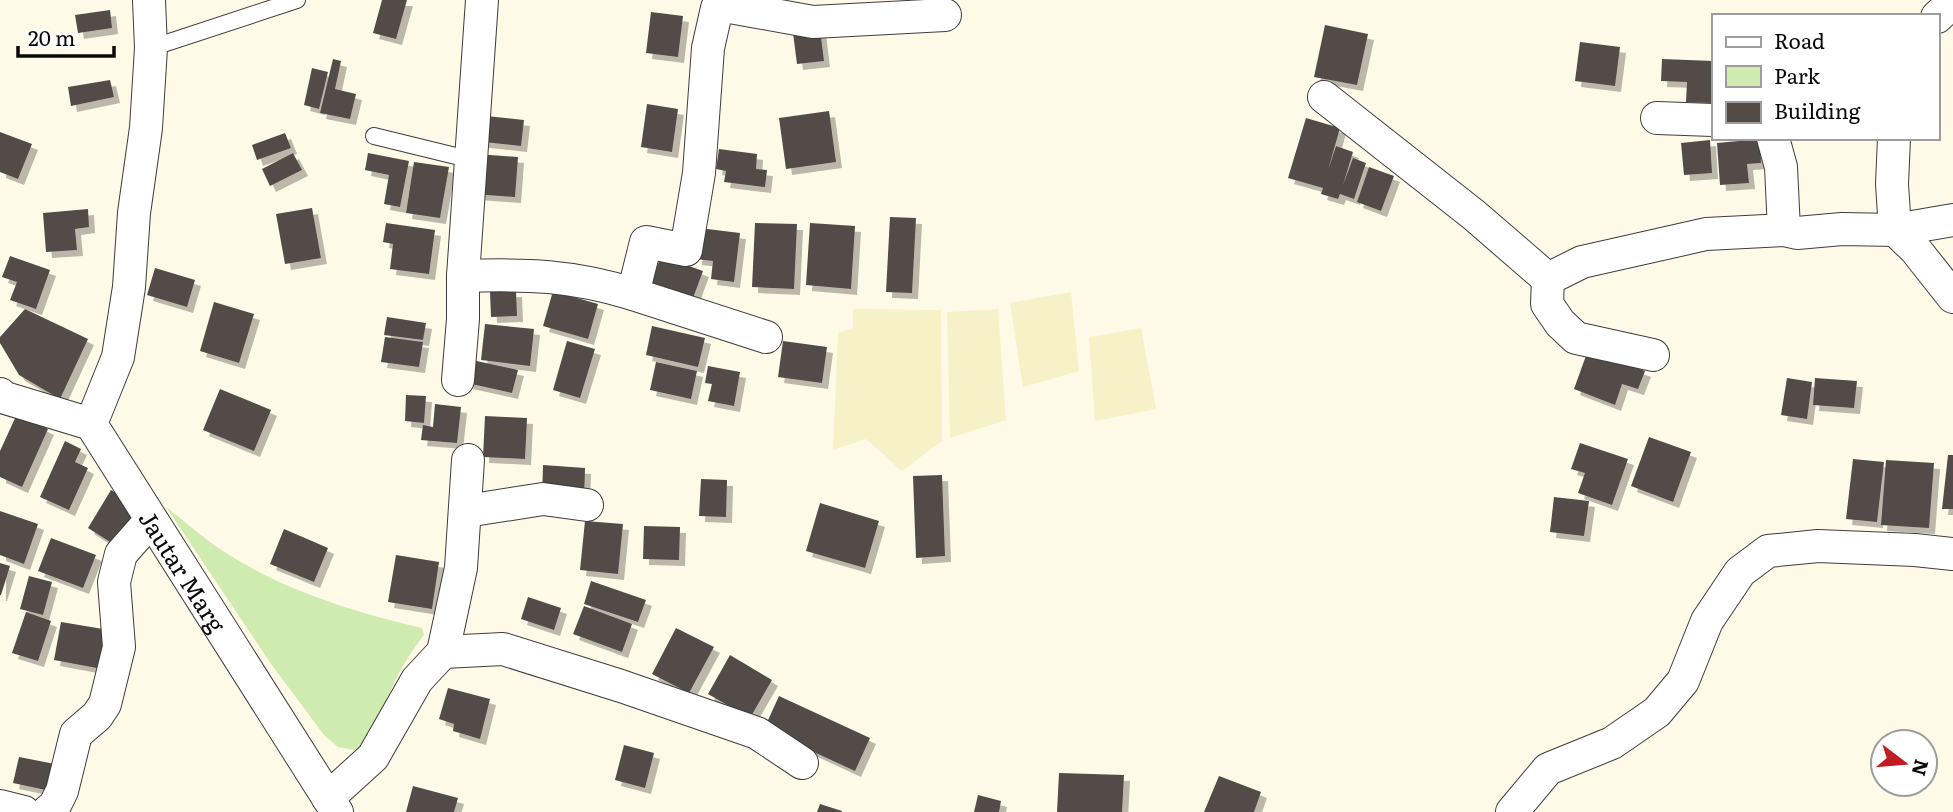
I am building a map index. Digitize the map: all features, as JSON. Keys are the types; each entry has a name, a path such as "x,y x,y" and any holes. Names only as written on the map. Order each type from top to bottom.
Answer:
{"street":[{"path":"1,397 92,424 118,357 146,128 151,48 149,0"},
{"path":"458,380 482,0"},
{"path":"1939,15 1953,2"},
{"path":"634,294 646,242 686,250 699,173 708,48 716,9 730,6 813,22 945,15"},
{"path":"1324,97 1464,206 1548,279"},
{"path":"1657,118 1712,120"},
{"path":"1774,140 1781,167 1784,230"},
{"path":"1894,140 1892,184 1895,230 1916,249 1953,297"},
{"path":"1548,279 1582,262 1706,234 1784,230 1797,233 1842,229 1895,230 1953,220"},
{"path":"463,276 559,276 596,282 766,337"},
{"path":"1548,279 1547,304 1560,323 1576,338 1653,355"},
{"name":"Jautar Marg","path":"92,424 332,805"},
{"path":"332,805 373,757 417,680 443,652 461,568 468,460"},
{"path":"466,511 543,499 587,505"},
{"path":"47,812 55,805 62,791 76,734 105,704 119,646 114,582 121,554 151,520"},
{"path":"1512,812 1548,769 1612,743 1657,712 1683,681 1707,621 1740,572 1768,551 1818,545 1953,554"},
{"path":"443,652 503,649 757,733 802,763"},
{"path":"0,806 24,812"}],"lane":[{"path":"151,48 297,0"},
{"path":"374,136 472,160"}],"shaded area":[{"path":"1071,292 1079,371 1023,387 1010,303"},
{"path":"853,309 941,310 942,441 902,471 866,439 833,450 838,333 853,328"},
{"path":"998,309 1006,420 950,438 947,312"},
{"path":"1141,328 1156,409 1095,421 1089,337"}],"green space":[{"path":"166,507 218,548 272,578 321,599 422,628 424,635 397,677 366,747 354,750 338,747 324,735 271,664"}],"building":[{"path":"382,0 407,0 396,39 373,33"},
{"path":"110,10 112,28 78,33 75,15"},
{"path":"651,12 683,16 678,57 646,53"},
{"path":"1325,25 1368,34 1357,85 1314,77"},
{"path":"820,29 824,61 797,64 793,33"},
{"path":"1580,42 1620,47 1615,86 1575,81"},
{"path":"333,59 341,61 335,89 356,94 350,119 320,113"},
{"path":"1662,59 1712,61 1712,103 1686,102 1687,82 1661,81"},
{"path":"312,68 328,72 319,109 304,105"},
{"path":"110,80 114,97 71,106 68,87"},
{"path":"647,104 678,109 672,152 641,147"},
{"path":"829,111 836,162 786,169 779,118"},
{"path":"477,115 524,120 521,146 474,141"},
{"path":"1306,118 1340,128 1328,170 1336,146 1353,152 1343,185 1353,158 1366,163 1354,199 1340,194 1338,199 1321,194 1323,188 1288,178"},
{"path":"0,132 32,144 18,179 0,172"},
{"path":"285,133 291,148 257,160 252,145"},
{"path":"1710,140 1712,173 1684,175 1681,143"},
{"path":"1760,140 1761,163 1747,164 1749,183 1720,185 1717,143"},
{"path":"719,149 757,154 756,169 767,170 765,187 724,182 726,171 716,169"},
{"path":"293,153 302,170 270,186 262,169"},
{"path":"368,153 409,161 400,207 384,204 389,175 365,170"},
{"path":"477,154 518,157 515,197 474,194"},
{"path":"414,162 449,167 440,218 406,213"},
{"path":"1369,167 1394,176 1381,211 1357,202"},
{"path":"312,208 321,258 285,264 276,214"},
{"path":"88,209 89,227 75,229 77,250 46,252 43,213"},
{"path":"890,217 916,218 912,293 886,292"},
{"path":"386,223 435,230 429,274 390,269 393,244 383,242"},
{"path":"755,223 797,224 794,289 752,287"},
{"path":"810,223 855,226 851,289 806,285"},
{"path":"699,228 740,233 734,282 711,279 713,261 696,259"},
{"path":"10,256 50,270 36,309 10,300 17,282 2,277"},
{"path":"661,256 703,271 689,309 647,294"},
{"path":"155,268 195,280 187,307 147,295"},
{"path":"516,291 517,316 491,317 490,292"},
{"path":"553,291 598,304 588,339 543,326"},
{"path":"214,302 254,314 239,363 200,351"},
{"path":"25,309 88,339 60,399 19,375 0,343 0,337"},
{"path":"387,317 426,323 423,340 384,335"},
{"path":"485,324 534,329 530,366 481,360"},
{"path":"652,326 705,338 698,367 646,355"},
{"path":"385,337 423,342 419,367 381,362"},
{"path":"567,341 595,349 580,398 553,390"},
{"path":"783,341 827,347 822,383 778,377"},
{"path":"1588,350 1645,371 1638,389 1622,384 1615,405 1574,389"},
{"path":"472,360 518,370 512,393 467,383"},
{"path":"656,362 697,371 691,399 650,390"},
{"path":"708,366 740,372 734,406 708,401 712,384 705,383"},
{"path":"1787,378 1812,382 1807,419 1781,415"},
{"path":"1815,378 1857,381 1854,408 1813,405"},
{"path":"220,389 271,410 254,451 203,430"},
{"path":"406,395 426,396 424,423 405,421"},
{"path":"435,404 461,407 457,443 421,440 423,425 433,427"},
{"path":"17,414 48,429 22,487 0,477 0,451"},
{"path":"485,416 527,418 525,459 483,457"},
{"path":"1649,437 1691,452 1673,502 1631,486"},
{"path":"65,441 81,449 75,462 88,468 69,510 40,497"},
{"path":"1580,443 1628,459 1612,505 1578,493 1585,473 1571,469"},
{"path":"1948,455 1953,455 1953,509 1942,509"},
{"path":"1853,459 1884,462 1877,522 1846,519"},
{"path":"1886,460 1934,463 1929,528 1881,525"},
{"path":"543,465 585,468 584,500 542,498"},
{"path":"942,475 945,556 916,558 913,476"},
{"path":"701,479 727,480 726,517 699,516"},
{"path":"111,490 142,508 118,547 88,528"},
{"path":"1554,497 1589,501 1584,536 1550,532"},
{"path":"820,503 879,521 865,568 806,551"},
{"path":"0,511 38,524 24,564 0,555"},
{"path":"585,521 623,524 618,574 580,570"},
{"path":"644,526 680,527 679,560 643,559"},
{"path":"284,529 328,548 314,582 270,564"},
{"path":"51,538 96,555 83,588 38,571"},
{"path":"396,555 439,562 432,609 388,602"},
{"path":"0,563 10,566 1,595 0,595"},
{"path":"29,576 52,582 43,615 20,609"},
{"path":"591,581 646,600 638,622 584,604"},
{"path":"528,597 561,608 554,630 521,619"},
{"path":"584,606 632,624 622,652 573,634"},
{"path":"26,612 51,621 38,661 12,653"},
{"path":"61,622 109,630 102,669 54,660"},
{"path":"676,628 714,647 689,693 652,674"},
{"path":"730,655 772,680 750,718 708,694"},
{"path":"448,688 490,699 480,739 453,731 454,724 439,719"},
{"path":"779,696 870,738 855,771 764,729"},
{"path":"624,745 654,753 645,788 615,780"},
{"path":"19,757 60,765 55,792 13,783"},
{"path":"1059,773 1124,775 1122,812 1057,812"},
{"path":"1219,776 1261,792 1254,812 1204,812"},
{"path":"413,786 458,798 454,812 406,812"},
{"path":"978,795 1001,801 999,812 974,812"},
{"path":"820,804 842,811 842,812 817,812"}]}
